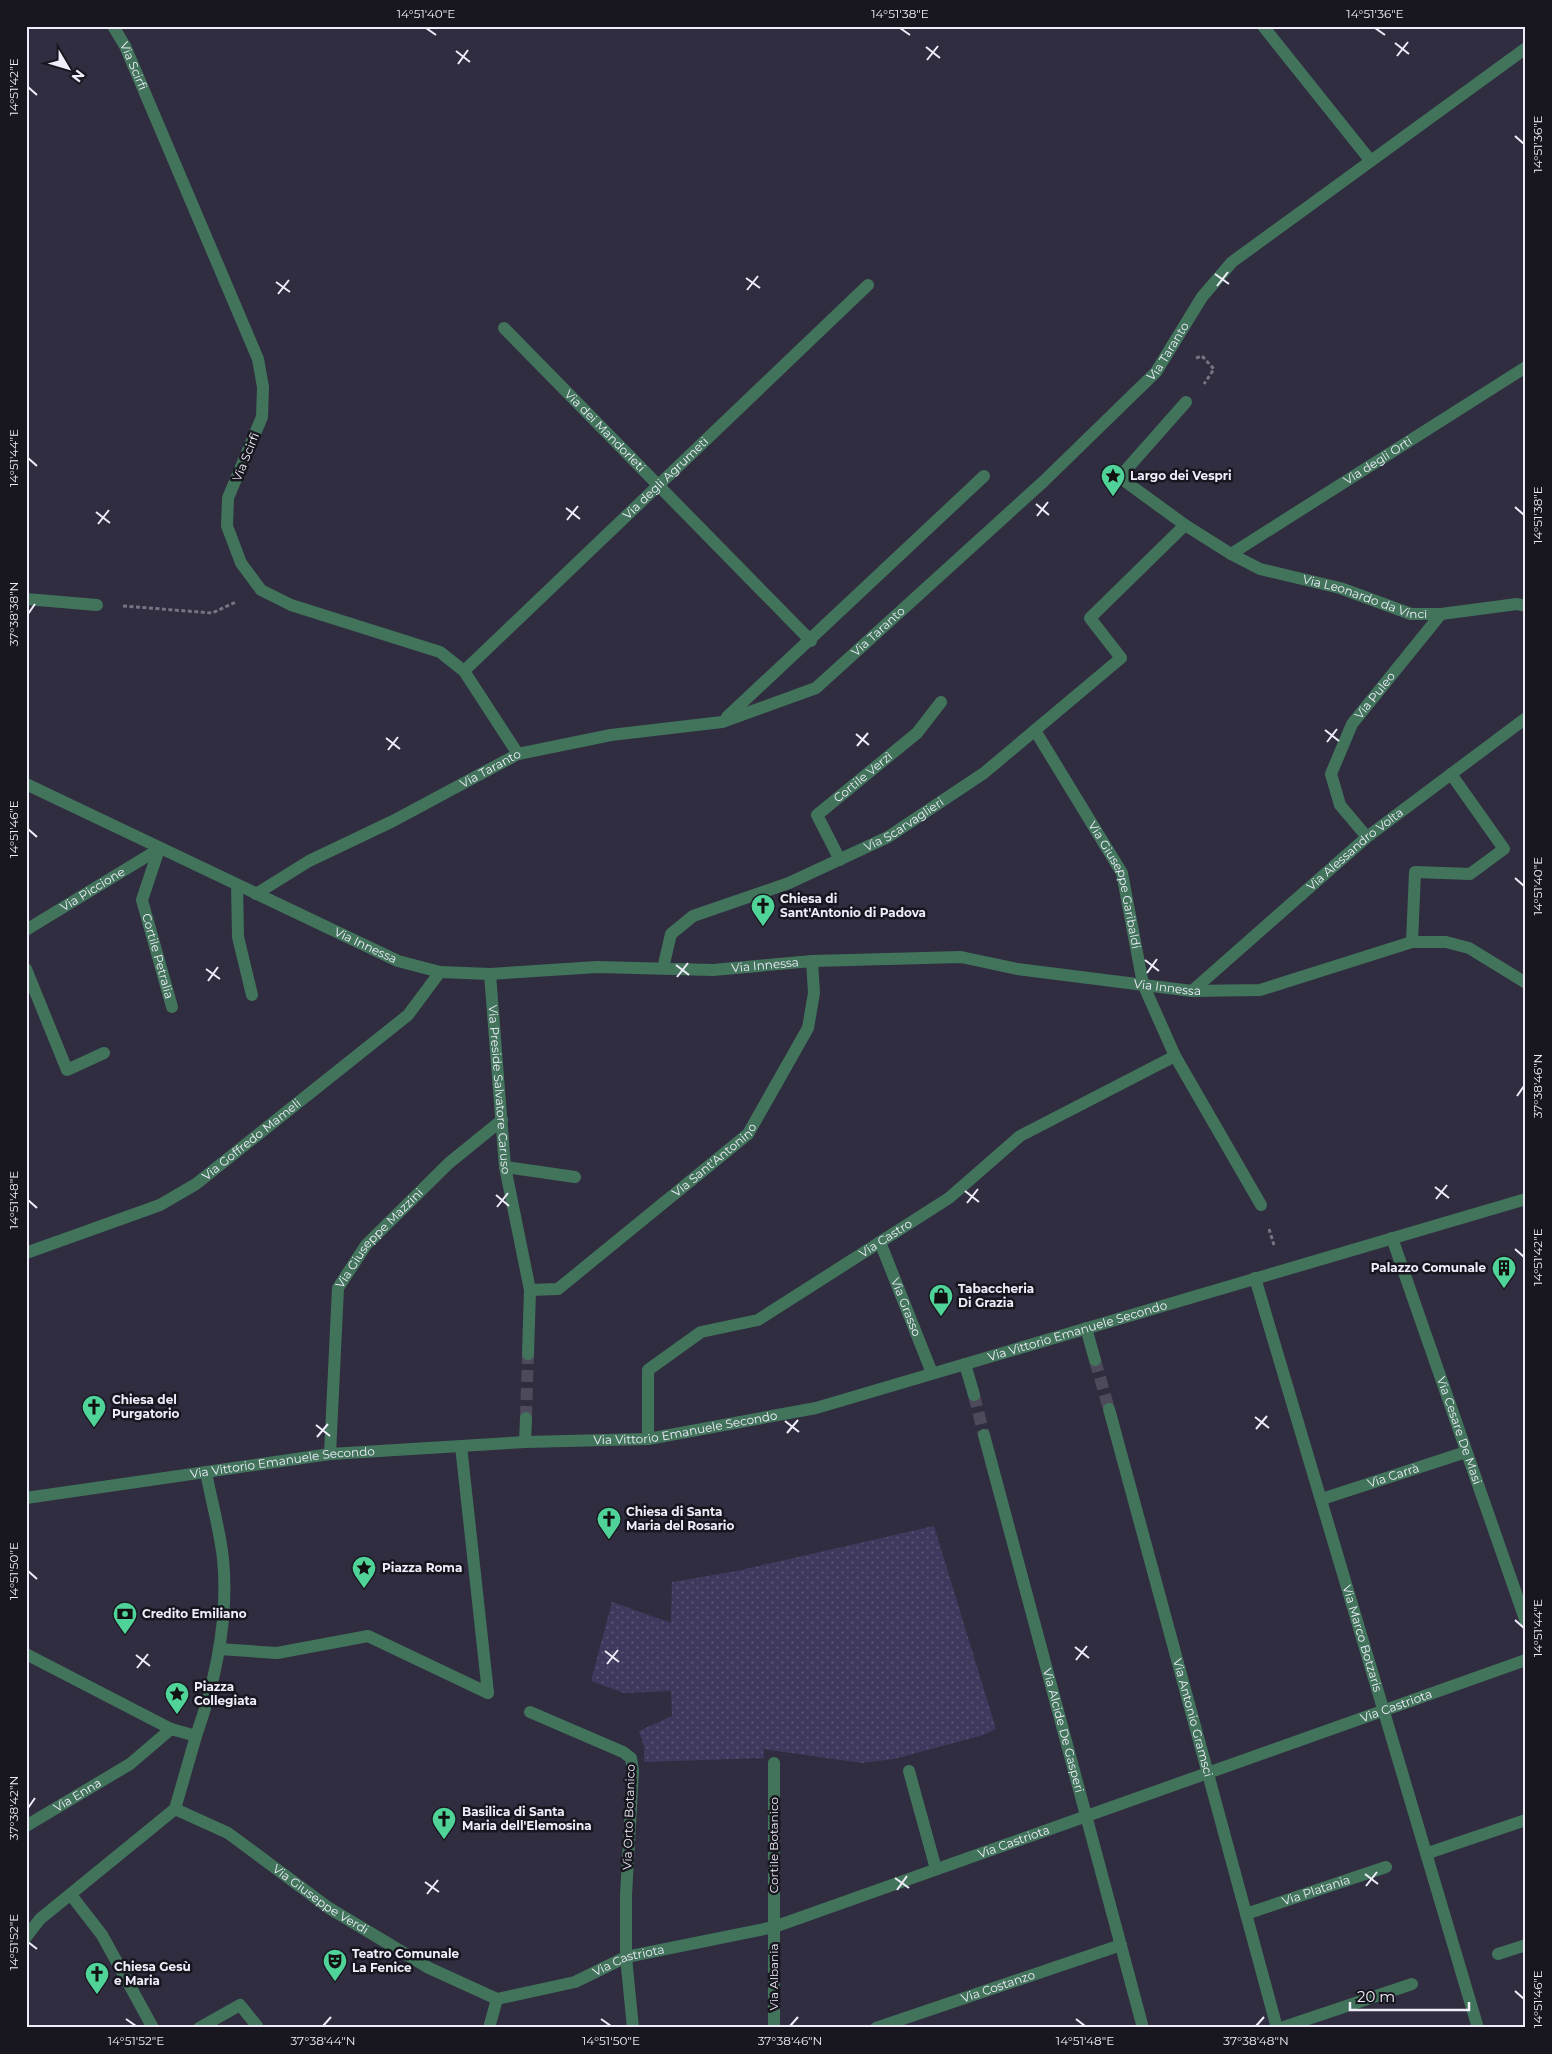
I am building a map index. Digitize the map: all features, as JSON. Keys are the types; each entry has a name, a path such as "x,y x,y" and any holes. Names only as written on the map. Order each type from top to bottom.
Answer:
{"street":[{"name":"Via Scirfi","path":"113,26 125,46 258,360 263,387 262,417 228,498 227,526 241,563 261,590 291,605 440,652 464,671 518,754"},
{"path":"1263,26 1370,160"},
{"name":"Via Taranto","path":"256,894 309,861 393,821 518,754 611,735 722,722 816,688 1044,481 1156,372 1202,297 1232,262 1526,48"},
{"name":"Via degli Agrumeti","path":"464,671 868,286"},
{"name":"Via dei Mandorleti","path":"504,328 811,640"},
{"name":"Via degli Orti","path":"1231,554 1526,367"},
{"name":"Via Leonardo da Vinci","path":"1186,402 1125,471 1126,482 1185,525 1231,554 1260,569 1340,588 1411,614 1441,614 1517,604 1526,606"},
{"path":"722,722 984,476"},
{"name":"Via Scarvaglieri","path":"663,968 671,934 693,916 789,883 888,838 984,773 1036,732 1121,658 1090,618 1185,525"},
{"path":"26,599 97,605"},
{"name":"Via Puleo","path":"1367,837 1340,805 1331,774 1352,724 1441,614"},
{"name":"Cortile Verzì","path":"840,860 817,815 916,733 941,702"},
{"name":"Via Alessandro Volta","path":"1192,991 1367,837 1526,718"},
{"name":"Via Giuseppe Garibaldi","path":"1036,732 1122,873 1143,984 1176,1056 1261,1205"},
{"path":"1412,942 1415,872 1470,874 1504,849 1451,774"},
{"name":"Via Innessa","path":"26,784 159,849 398,961 440,972 490,974 597,967 713,970 812,961 961,957 1016,969 1192,991 1260,990 1412,942 1446,942 1468,948 1526,983"},
{"name":"Via Piccione","path":"26,930 159,849"},
{"name":"Cortile Petralia","path":"159,849 142,900 172,1007"},
{"path":"237,885 238,937 252,995"},
{"name":"Via Sant'Antonino","path":"530,1290 558,1289 748,1134 808,1028 814,992 812,961"},
{"path":"26,969 67,1070 104,1053"},
{"name":"Via Goffredo Mameli","path":"26,1253 160,1205 196,1184 408,1014 440,972"},
{"name":"Via Preside Salvatore Caruso","path":"490,974 505,1167 530,1290 528,1354"},
{"name":"Via Castro","path":"648,1439 648,1370 701,1332 758,1320 949,1198 1020,1136 1176,1056"},
{"name":"Via Giuseppe Mazzini","path":"330,1454 338,1288 366,1245 450,1163 502,1120"},
{"path":"505,1167 575,1177"},
{"name":"Via Vittorio Emanuele Secondo","path":"26,1498 330,1454 525,1442 648,1439 816,1408 1526,1198"},
{"name":"Via Cesare De Masi","path":"1392,1238 1526,1622"},
{"name":"Via Grasso","path":"880,1242 932,1373"},
{"name":"Via Marco Botzaris","path":"1256,1278 1428,1853 1478,2028"},
{"path":"1086,1328 1095,1360"},
{"path":"965,1364 974,1395"},
{"name":"Via Antonio Gramsci","path":"1109,1409 1246,1914 1279,2028"},
{"path":"525,1442 526,1418"},
{"name":"Via Alcide De Gasperi","path":"984,1435 1143,2028"},
{"path":"219,1649 277,1653 368,1636 488,1693 461,1446"},
{"name":"Via Carrà","path":"1322,1499 1466,1452"},
{"path":"26,1937 40,1919 175,1809 210,1694 224,1619 223,1558 206,1472"},
{"path":"26,1654 171,1729 196,1736"},
{"name":"Via Castriota","path":"497,1999 576,1982 626,1957 774,1927 1526,1660"},
{"name":"Via Orto Botanico","path":"530,1712 623,1752 631,1758 633,1771 626,1895 626,1957"},
{"name":"Via Enna","path":"26,1826 130,1764 171,1729"},
{"name":"Cortile Botanico","path":"774,1762 774,1927"},
{"path":"909,1771 936,1869"},
{"name":"Via Giuseppe Verdi","path":"175,1809 228,1833 329,1908 429,1968 497,1999"},
{"path":"1428,1853 1526,1820"},
{"name":"Via Platania","path":"1246,1914 1386,1867"},
{"path":"71,1895 102,1936 153,2028"},
{"name":"Via Albania","path":"774,1927 774,2028"},
{"name":"Via Costanzo","path":"876,2028 1121,1945"},
{"path":"1498,1954 1526,1945"},
{"path":"626,1957 633,2028"},
{"path":"1279,2028 1412,1984"},
{"path":"489,2028 497,1999"},
{"path":"199,2028 240,2005 257,2026"}],"path":[{"path":"1156,372 1202,356 1214,369 1200,391 1186,402"},
{"path":"97,605 212,613 261,590"},
{"path":"1261,1205 1282,1271"}],"shaded area":[{"path":"934,1526 996,1729 983,1735 894,1759 862,1763 763,1749 764,1758 644,1762 644,1746 639,1731 672,1716 671,1691 624,1693 591,1681 612,1602 671,1623 672,1582 737,1571"}],"tunnel":[{"path":"526,1418 528,1354"},
{"path":"1095,1360 1109,1409"},
{"path":"974,1395 984,1435"}],"place":[{"name":"Largo dei Vespri","path":"1113,497"},
{"name":"Chiesa di Sant'Antonio di Padova","path":"763,927"},
{"name":"Palazzo Comunale","path":"1504,1289"},
{"name":"Tabaccheria Di Grazia","path":"941,1317"},
{"name":"Chiesa del Purgatorio","path":"94,1428"},
{"name":"Chiesa di Santa Maria del Rosario","path":"609,1540"},
{"name":"Piazza Roma","path":"364,1589"},
{"name":"Credito Emiliano","path":"125,1635"},
{"name":"Piazza Collegiata","path":"177,1715"},
{"name":"Basilica di Santa Maria dell'Elemosina","path":"444,1840"},
{"name":"Teatro Comunale La Fenice","path":"335,1982"},
{"name":"Chiesa Gesù e Maria","path":"97,1995"}]}
